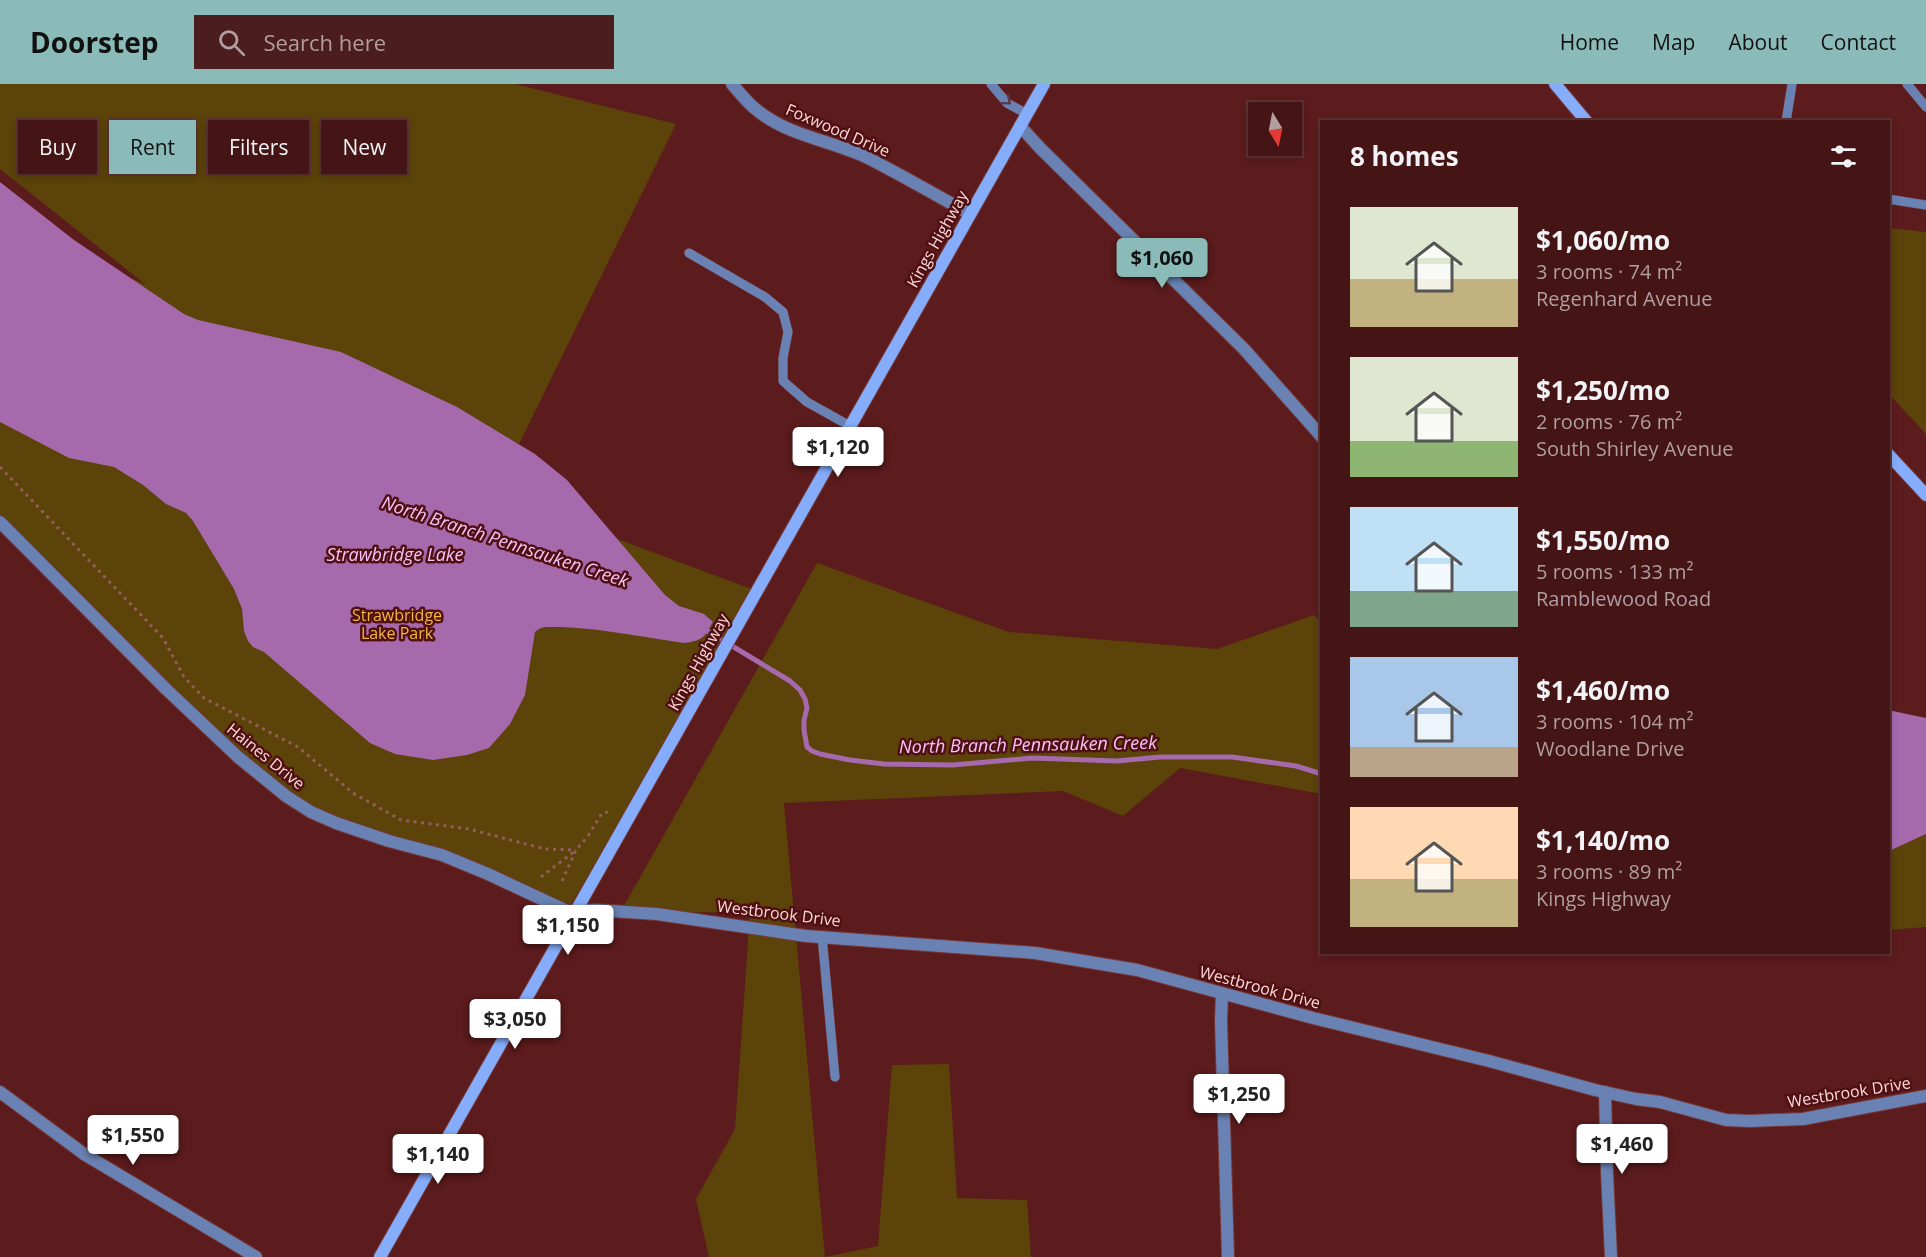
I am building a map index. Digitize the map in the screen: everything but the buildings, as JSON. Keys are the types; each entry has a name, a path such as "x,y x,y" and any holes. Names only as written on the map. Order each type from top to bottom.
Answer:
{"main road":[{"name":"Kings Highway","path":"380,1257 1044,84"},
{"path":"1555,84 1585,120"},
{"path":"1890,456 1926,495"}],"street":[{"name":"Foxwood Drive","path":"732,84 758,111 774,121 806,136 838,145 867,158 970,214"},
{"path":"1020,126 1244,349 1320,435"},
{"name":"Haines Drive","path":"0,522 166,689 238,757 286,796 311,812 336,823 450,858 567,911 576,912"},
{"name":"Westbrook Drive","path":"576,912 596,910 657,914 822,936 1035,953 1137,970 1636,1100 1660,1102 1726,1120 1803,1119 1926,1096"},
{"path":"1222,993 1228,1257"},
{"path":"0,1092 84,1154 256,1257"},
{"path":"1605,1092 1606,1173 1611,1257"}],"lane":[{"path":"991,84 1007,103 1027,114"},
{"path":"1786,120 1792,84"},
{"path":"1906,84 1926,107"},
{"path":"1890,199 1926,205"},
{"path":"689,253 765,297 783,312 788,332 783,358 783,381 807,402 850,426"},
{"path":"822,936 835,1077"}],"path":[{"path":"0,467 163,638 184,677 204,698 298,747 353,793 401,820 469,829 545,849 576,850"},
{"path":"541,877 576,850 602,813 608,812"},
{"path":"562,881 576,850"}],"green space":[{"name":"Strawbridge Lake Park","path":"0,84 515,84 676,124 519,444 339,352 577,524 757,591 567,911 488,874 389,841 286,796 0,522 0,194 89,260 145,284 0,169"},
{"path":"1890,228 1926,232 1926,434 1890,395"},
{"path":"817,563 1009,632 1217,649 1314,615 1320,622 1320,794 1180,768 1123,816 1063,791 784,803 825,1257 709,1257 696,1199 735,1129 750,912 620,913"},
{"path":"1926,834 1926,927 1890,930 1890,850"},
{"path":"949,1064 957,1198 1027,1200 1031,1257 825,1257 878,1246 892,1065"}],"water":[{"name":"Strawbridge Lake","path":"0,182 74,240 184,314 198,320 341,352 457,407 535,454 567,480 665,595 679,606 704,614 713,622 707,632 696,641 685,643 598,630 564,627 541,628 535,632 525,695 510,724 489,748 467,755 433,760 395,754 370,743 264,652 253,647 248,641 244,631 242,609 234,589 186,513 166,504 143,485 114,467 69,458 0,422"},
{"path":"1890,710 1926,718 1926,834 1890,851"}],"waterway":[{"name":"North Branch Pennsauken Creek","path":"704,629 790,681 800,690 807,708 804,720 807,747 820,754 884,764 953,765 1032,758 1117,761 1160,757 1232,757 1296,766 1320,773"}]}
